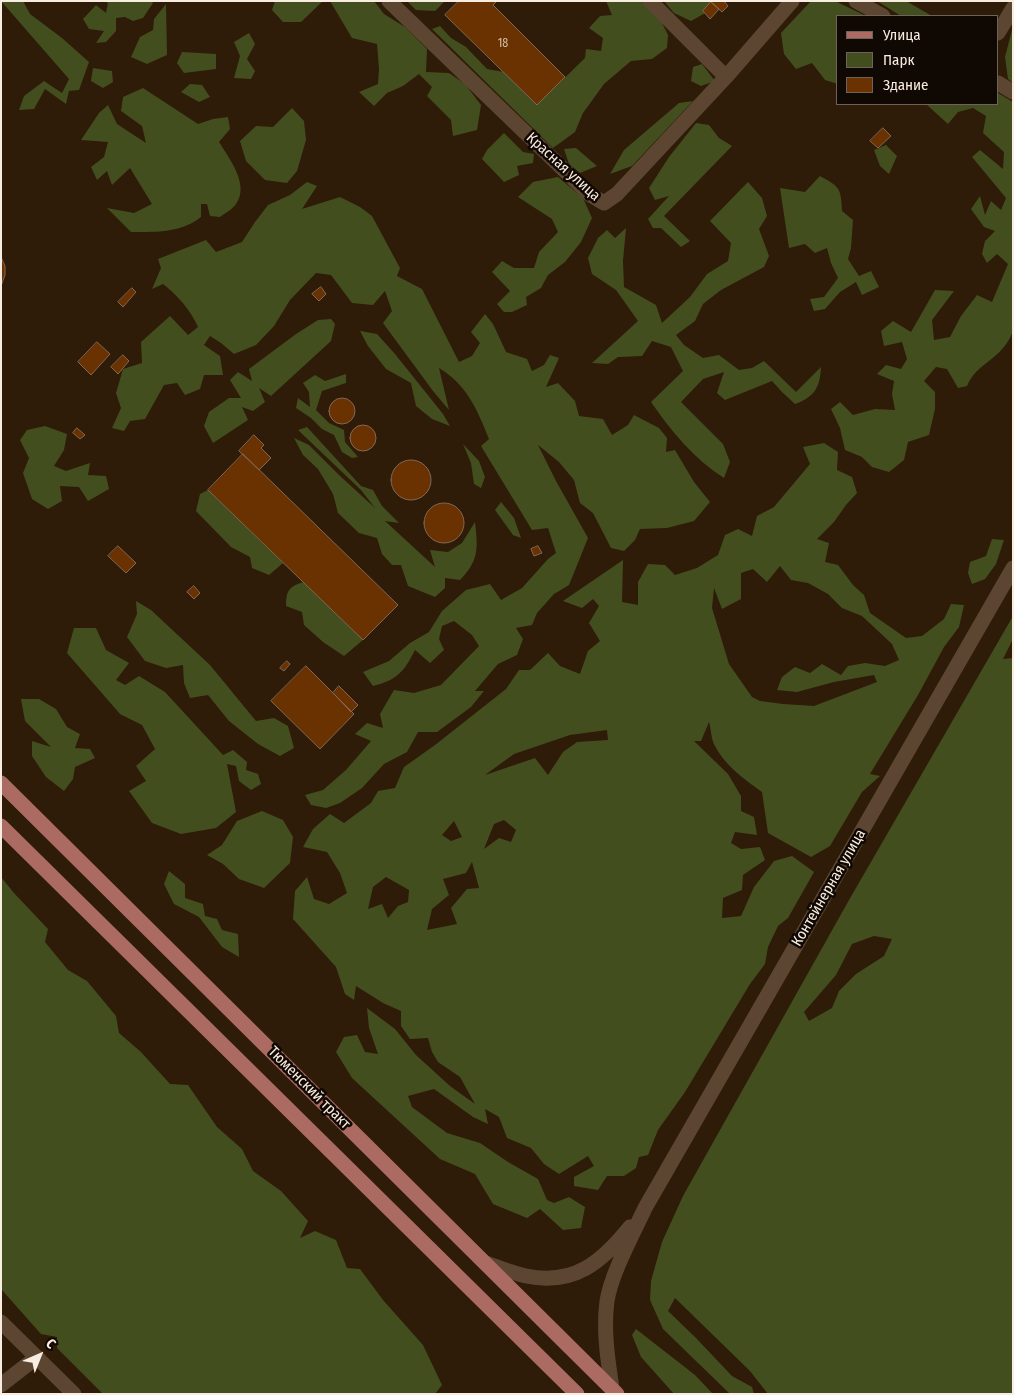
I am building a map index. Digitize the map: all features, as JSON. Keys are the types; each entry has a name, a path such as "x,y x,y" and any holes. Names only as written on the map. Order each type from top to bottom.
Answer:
{"main road":[{"name":"Тюменский тракт","path":"1,783 615,1391"},
{"name":"Тюменский тракт","path":"1,826 577,1394"}],"street":[{"name":"Красная улица","path":"389,1 589,194 604,203 616,194 726,77 792,1"},
{"path":"650,1 726,77"},
{"path":"856,1 881,15"},
{"path":"999,31 1013,8"},
{"path":"999,83 1013,92"},
{"name":"Контейнерная улица","path":"615,1391 606,1348 608,1299 616,1275 645,1208 1013,568"},
{"name":"Контейнерная улица","path":"485,1263 525,1276 551,1278 570,1276 599,1261 619,1241 645,1208"},
{"path":"1,1322 74,1394"},
{"path":"1,1385 36,1357"}],"green space":[{"path":"1,1 23,1 30,14 62,38 89,62 79,90 69,91 66,104 45,89 34,109 19,110 24,96 44,81 62,93 69,79"},
{"path":"104,1 151,1 153,3 143,18 133,21 125,17 116,18 116,31 106,42 96,43 104,31 89,29 83,19 96,5 106,13 108,3"},
{"path":"275,1 323,1 301,22 283,22 272,10"},
{"path":"330,1 374,1 384,14 405,27 427,49 426,72 449,73 465,84 481,105 477,130 453,136 451,120 427,96 432,87 419,74 403,86 387,93 374,106 359,92 378,84 377,44 352,38"},
{"path":"407,1 445,1 435,11 416,10"},
{"path":"606,1 641,1 661,21 668,35 667,48 652,59 631,61 604,84 583,113 575,132 553,148 432,29 440,26 451,38 466,47 487,69 504,72 537,105 585,58 586,49 601,51 603,38 589,28 600,16 612,15"},
{"path":"664,1 713,1 707,12 691,21 674,13"},
{"path":"835,1 864,15 836,15 836,83 825,80 812,63 796,69 784,54 781,33 810,2"},
{"path":"877,1 906,1 930,15 899,15"},
{"path":"166,4 167,55 147,64 131,57 140,37 153,30 154,19"},
{"path":"1013,26 1013,83 1008,79 1005,57"},
{"path":"249,33 255,44 247,59 255,71 251,79 234,78 240,56 234,42"},
{"path":"182,52 216,54 216,69 184,73 177,63"},
{"path":"702,64 715,81 701,86 691,81 693,67"},
{"path":"93,68 112,71 113,82 103,88 91,81"},
{"path":"190,84 202,85 210,97 199,102 181,92"},
{"path":"143,88 198,124 228,117 230,129 219,142 236,172 241,189 240,197 236,204 220,217 210,216 207,204 201,204 201,217 185,226 177,229 150,232 131,232 107,208 134,213 152,204 130,168 112,185 107,171 97,180 91,167 104,157 108,142 81,140 99,113 108,105 117,124 146,143 142,126 121,111 123,97"},
{"path":"999,94 1013,102 1013,331 1002,350 976,372 967,386 958,388 947,369 936,367 924,381 935,392 935,409 929,435 908,442 904,460 889,472 872,467 862,457 845,450 840,428 831,409 840,402 853,415 875,409 895,410 892,394 894,381 877,374 886,365 901,369 907,359 902,342 884,346 881,331 893,321 911,332 935,290 954,291 932,320 934,340 950,337 961,316 977,295 992,302 1008,264 997,254 987,263 982,254 985,241 995,231 984,227 971,209 980,196 985,215 991,201 1001,210 1006,198 972,157 980,150 1003,169 1004,152 983,133 986,116 973,108 958,112 948,124 927,105 999,105"},
{"path":"693,101 632,166 610,174 624,150 679,103"},
{"path":"292,108 304,121 306,140 297,171 287,183 265,180 246,161 240,141 256,126 273,127"},
{"path":"696,123 709,125 719,138 732,146 664,216 690,241 681,247 661,228 653,228 648,219 669,196 655,200 649,188 669,157"},
{"path":"504,133 523,152 534,154 533,163 517,166 519,175 504,182 482,159 487,150"},
{"path":"886,145 897,156 889,174 880,166 874,150"},
{"path":"576,148 597,166 580,173 569,164 564,149"},
{"path":"820,176 838,189 841,197 842,211 853,220 851,248 848,259 859,276 871,271 879,287 862,295 856,282 840,292 825,309 814,311 810,299 824,297 838,278 827,248 815,253 805,244 789,248 780,188 805,192"},
{"path":"558,177 583,198 592,218 581,242 565,262 548,275 541,288 526,297 527,305 512,312 504,312 497,304 510,291 492,272 502,261 514,268 534,268 539,252 558,232 552,219 518,197 533,182"},
{"path":"307,182 317,186 302,209 340,197 360,207 372,216 400,268 397,276 422,289 459,362 472,356 480,343 471,332 485,314 493,324 506,352 527,359 532,371 544,365 550,355 559,358 546,387 558,383 575,401 579,416 603,419 612,435 628,425 634,415 659,428 667,438 666,452 675,450 694,482 710,502 694,521 667,528 640,529 635,540 624,551 611,548 593,513 580,503 574,480 559,462 538,445 588,538 569,585 554,594 537,613 532,625 516,628 523,639 517,655 498,664 475,691 484,691 471,707 437,732 418,732 407,752 384,764 362,788 340,803 326,808 311,805 305,795 323,790 346,770 371,741 355,734 367,723 383,728 380,714 394,690 414,693 441,685 479,646 472,635 454,621 442,626 439,639 444,650 430,663 415,650 399,674 388,681 373,686 363,672 389,661 410,643 429,632 442,611 466,590 490,584 501,600 522,588 548,559 556,553 548,528 532,530 481,446 489,439 475,408 464,390 439,368 449,410 383,323 392,311 385,291 373,305 352,303 331,275 316,273 290,300 274,326 256,345 234,354 210,336 204,345 220,356 223,375 204,375 200,389 185,395 177,383 164,385 145,419 130,421 124,431 112,428 121,408 116,393 123,369 142,363 141,342 170,316 188,335 198,327 191,314 174,293 163,284 152,289 161,268 158,259 206,240 216,252 242,242 268,205 290,195"},
{"path":"748,182 762,198 767,216 759,229 769,256 764,267 721,290 703,304 695,321 676,335 684,345 703,358 719,355 739,370 752,368 764,361 796,392 821,367 818,386 807,398 795,404 772,381 725,400 717,393 724,372 703,379 681,402 723,444 730,462 724,478 684,444 651,402 683,371 671,347 652,341 642,356 618,357 608,364 592,363 638,321 616,290 592,274 588,258 598,238 607,230 615,238 626,228 623,261 624,287 656,305 662,323 690,297 707,274 728,261 731,243 710,221"},
{"path":"331,319 335,324 331,341 271,396 259,388 265,402 253,411 242,407 248,420 213,443 204,426 209,412 229,398 241,398 230,380 238,372 252,381 249,369 318,320"},
{"path":"360,331 377,334 443,414 450,426 432,419 416,406 411,383 386,369 368,346"},
{"path":"346,374 346,383 322,391 316,410 329,423 344,430 345,442 358,457 352,458 342,452 334,435 322,429 311,418 296,408 298,398 310,407 309,392 303,383 315,375 325,381"},
{"path":"45,426 67,434 64,450 54,466 66,471 90,463 88,475 106,476 109,489 88,501 79,487 60,486 62,501 48,509 32,499 23,473 29,458 20,440 27,430"},
{"path":"307,427 361,486 373,490 382,506 399,523 385,521 435,567 430,550 448,552 462,543 475,522 476,554 471,567 460,580 445,578 445,588 435,597 408,586 401,565 392,565 382,554 377,538 359,533 338,513 333,494 318,469 303,455 294,438 309,445 375,508 361,490 298,430"},
{"path":"824,443 838,452 837,470 852,477 857,493 834,522 817,539 829,543 825,562 838,565 853,585 864,595 870,613 906,638 922,636 944,619 951,604 964,605 959,627 944,647 918,695 870,774 880,776 862,792 830,846 811,857 768,833 762,792 723,759 713,742 709,722 701,741 694,741 728,774 741,796 741,811 754,817 757,835 735,832 731,843 741,849 760,847 765,860 743,875 742,890 723,898 722,918 741,916 754,887 774,861 792,856 814,872 788,918 778,926 768,947 765,964 750,984 685,1092 658,1130 648,1155 639,1157 636,1168 624,1176 607,1176 598,1190 574,1186 574,1177 594,1166 588,1156 559,1174 544,1164 531,1148 507,1138 499,1117 485,1109 488,1124 473,1117 434,1089 408,1096 412,1107 447,1133 480,1143 538,1179 547,1200 554,1203 569,1197 585,1207 581,1228 563,1230 540,1209 527,1218 493,1204 475,1174 440,1159 352,1078 336,1052 344,1037 357,1035 365,1052 378,1054 369,1028 367,1008 395,1029 416,1055 450,1086 475,1104 460,1077 438,1062 432,1052 428,1038 410,1039 401,1026 401,1011 383,1003 356,986 354,1000 345,994 336,967 293,919 295,891 307,877 314,899 329,904 347,893 340,873 327,852 303,847 313,829 330,814 344,823 371,803 378,791 395,788 404,767 506,689 519,670 530,670 548,653 560,666 580,674 588,651 600,641 589,623 599,606 593,599 582,608 563,601 623,560 622,602 638,605 638,582 648,564 665,565 675,575 697,568 718,555 725,535 738,529 752,536 757,516 774,507 810,464 803,447","holes":["780,566 791,580 808,583 828,594 842,608 862,616 892,644 899,660 885,666 865,663 848,666 841,675 822,664 810,673 795,667 782,677 777,690 797,692 834,682 874,675 877,682 814,706 760,701 752,697 729,664 712,608 714,588 722,609 741,599 741,573 753,569 767,582","607,730 608,740 577,742 563,752 548,775 535,758 485,775 514,754 570,735","504,820 516,830 511,842 499,838 484,849 494,824","454,821 462,837 451,841 442,835","472,862 479,888 467,889 451,908 457,924 427,930 432,909 449,895 443,879 466,873","386,877 409,890 408,902 398,906 388,918 382,904 368,909 373,887"]},
{"path":"463,444 479,461 485,477 481,488 474,484 471,463"},
{"path":"208,490 283,563 269,575 252,568 250,557 231,547 196,511 200,494"},
{"path":"501,502 514,518 521,538 513,535 495,510"},
{"path":"992,539 1004,540 996,564 985,579 972,584 968,573 970,562 986,556"},
{"path":"304,582 363,640 344,656 323,642 304,625 302,612 286,606 289,590 295,585"},
{"path":"136,601 151,610 210,665 256,721 274,718 288,726 294,748 280,756 258,744 229,721 208,695 190,698 184,683 183,665 166,668 145,661 127,637 137,614"},
{"path":"1013,616 1013,639 1003,659 1013,658 1013,1394 768,1394 750,1371 675,1298 668,1311 732,1376 752,1387 754,1394 730,1394 663,1329 650,1300 651,1281 662,1242 683,1196 849,900","holes":["874,936 892,939 884,956 856,974 839,991 832,1008 809,1021 804,1012 836,975 852,944"]},
{"path":"74,628 96,628 106,650 129,663 116,680 125,685 139,676 165,692 223,755 233,750 247,762 246,770 258,774 261,784 251,790 239,781 236,766 227,764 236,812 216,828 181,834 152,823 129,791 146,781 136,766 155,749 142,725 120,714 67,653"},
{"path":"21,699 39,699 56,709 67,727 80,734 75,748 90,749 95,758 75,767 73,779 64,791 46,777 32,756 32,741 51,747 25,721"},
{"path":"262,811 283,820 293,837 290,863 264,888 239,879 223,864 207,855 222,845 237,821"},
{"path":"169,871 185,884 185,898 203,904 205,916 217,919 222,930 238,934 239,957 222,947 199,917 174,904 164,884"},
{"path":"1,877 48,929 45,942 68,970 87,981 116,1016 119,1033 141,1052 170,1084 188,1085 217,1127 242,1149 253,1171 281,1191 308,1221 300,1238 315,1231 336,1240 347,1268 360,1269 383,1300 423,1345 442,1385 435,1394 103,1394 57,1348 57,1337 41,1334 1,1289"},
{"path":"636,1329 695,1375 713,1394 674,1394 641,1357 632,1335"}],"building":[{"path":"459,1 497,1 493,5 565,77 537,105 445,15"},
{"path":"712,1 724,1 728,6 722,12"},
{"path":"711,2 719,9 710,19 703,11"},
{"path":"883,128 891,136 878,148 870,141"},
{"path":"1,257 5,266 5,275 1,286"},
{"path":"321,287 326,294 319,301 312,294"},
{"path":"132,288 136,292 123,307 118,302"},
{"path":"97,342 110,354 91,375 78,362"},
{"path":"123,355 129,361 118,374 111,367"},
{"path":"342,398 351,402 355,411 351,420 342,424 333,420 329,411 333,402"},
{"path":"363,425 372,429 376,438 372,447 363,451 354,447 350,438 354,429"},
{"path":"77,428 85,435 80,439 73,433"},
{"path":"254,435 264,445 261,448 271,458 259,470 239,451"},
{"path":"243,454 398,605 363,640 208,490"},
{"path":"411,460 425,466 431,480 425,494 411,500 397,494 391,480 397,466"},
{"path":"444,503 455,506 461,512 464,523 461,534 455,540 444,543 433,540 427,534 424,523 427,512 433,506"},
{"path":"118,546 136,563 126,573 108,556"},
{"path":"538,546 542,553 534,556 531,549"},
{"path":"194,586 200,593 194,599 187,592"},
{"path":"287,661 290,664 284,671 280,668"},
{"path":"306,666 354,714 320,749 271,701"},
{"path":"339,686 358,705 351,712 333,693"}]}
